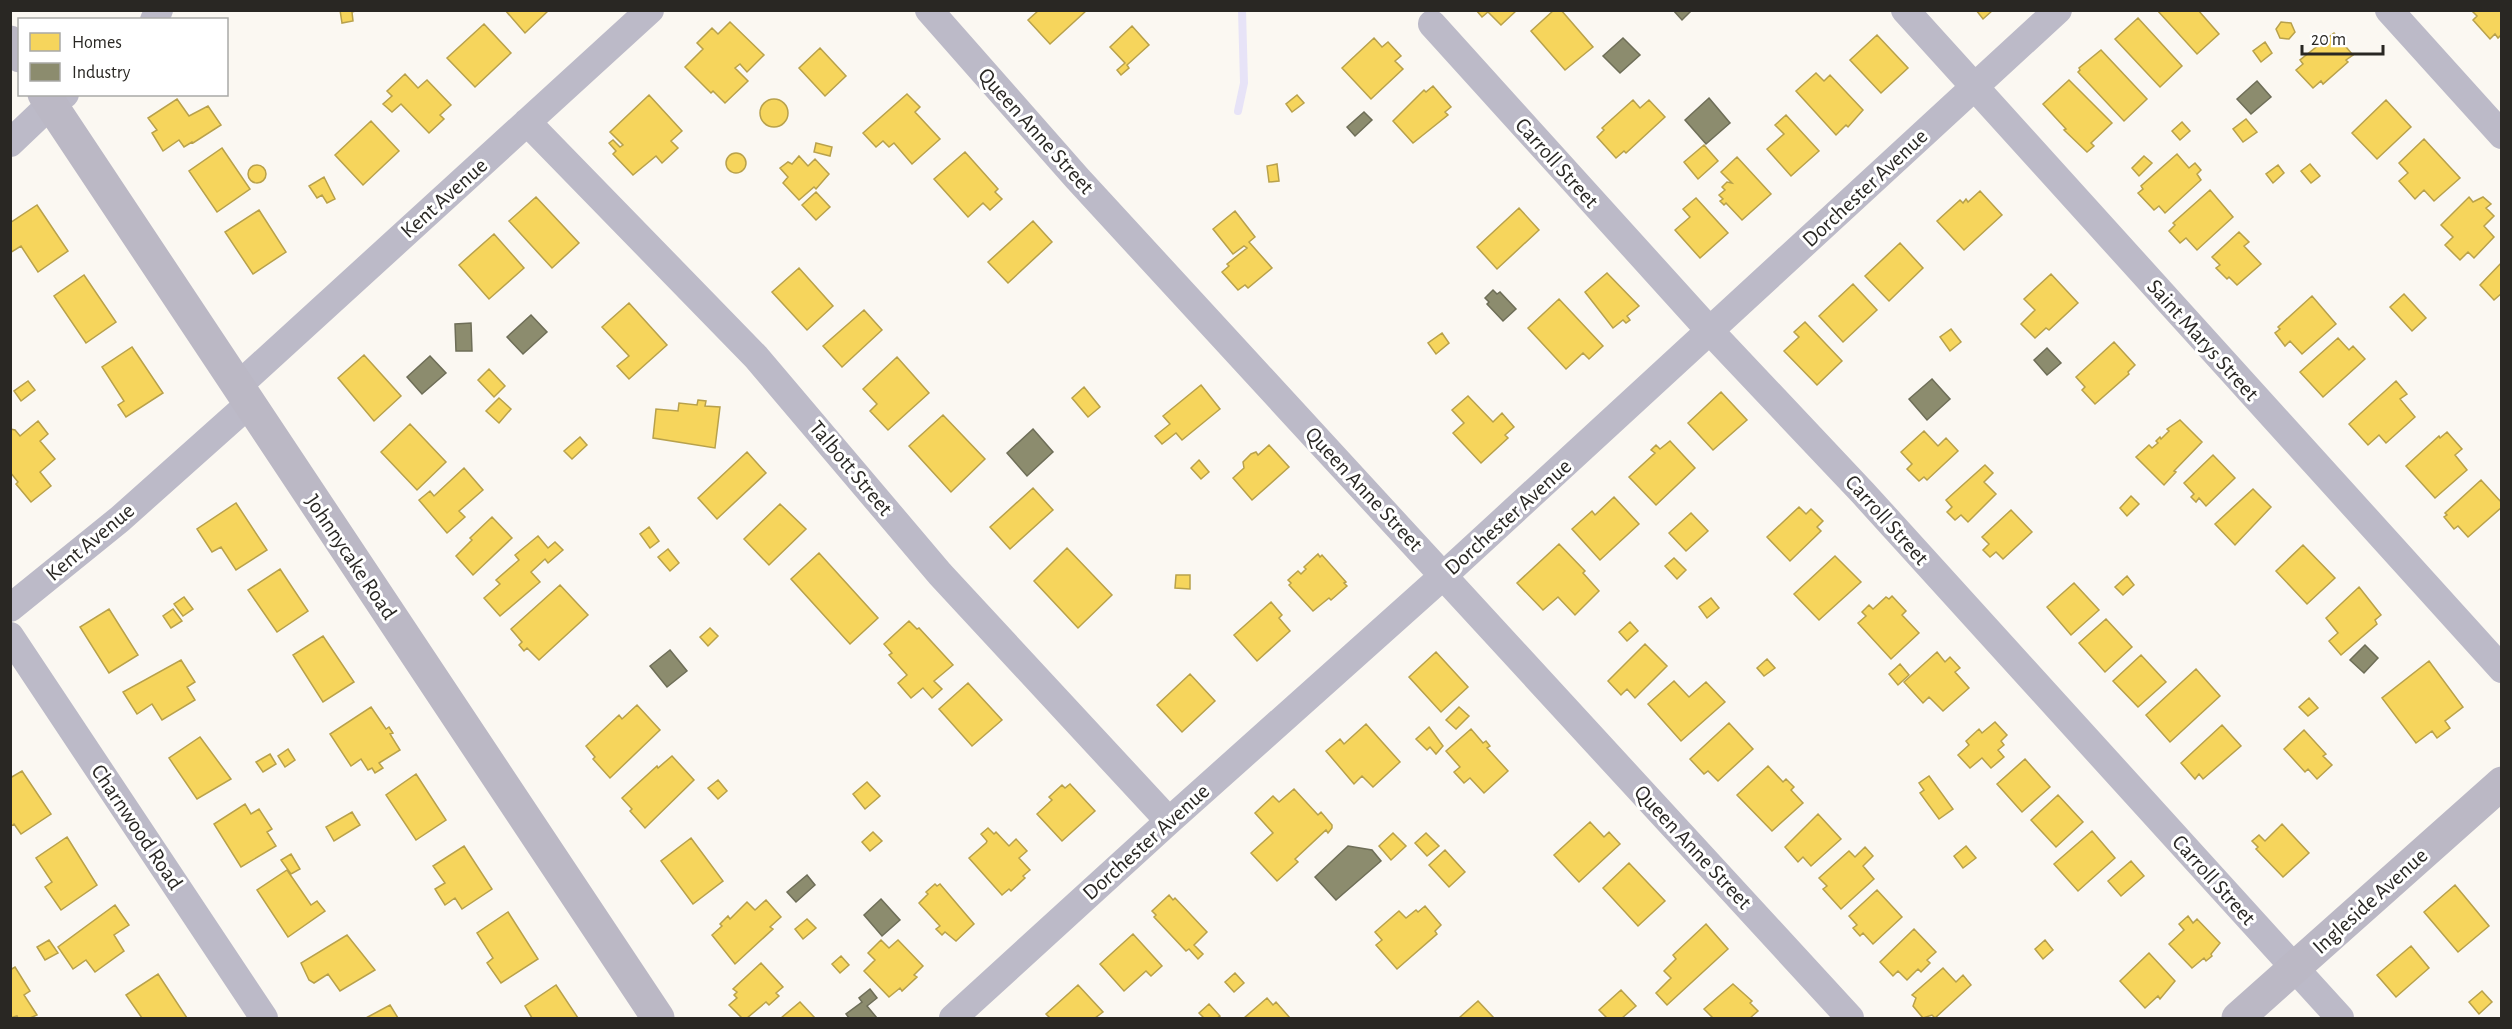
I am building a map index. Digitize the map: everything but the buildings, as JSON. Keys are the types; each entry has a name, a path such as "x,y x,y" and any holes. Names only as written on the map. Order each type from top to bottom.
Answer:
{"main road":[{"name":"Johnnycake Road","path":"53,98 244,395 658,1018"},
{"name":"Ingleside Avenue","path":"2238,1018 2502,783"}],"street":[{"name":"Kent Avenue","path":"10,608 120,519 244,395 528,122 650,10"},
{"name":"Queen Anne Street","path":"929,10 1077,178 1850,1018"},
{"name":"Saint Marys Street","path":"1905,10 2502,669"},
{"name":"Dorchester Avenue","path":"953,1018 1443,576 2058,10"},
{"path":"2389,10 2502,135"},
{"name":"Carroll Street","path":"1432,24 1710,331 1863,493 2340,1018"},
{"path":"10,143 53,98"},
{"name":"Talbott Street","path":"528,122 756,357 940,574 1169,821"},
{"name":"Charnwood Road","path":"10,636 264,1018"}],"waterway":[{"path":"1238,111 1244,83 1242,10"}]}
